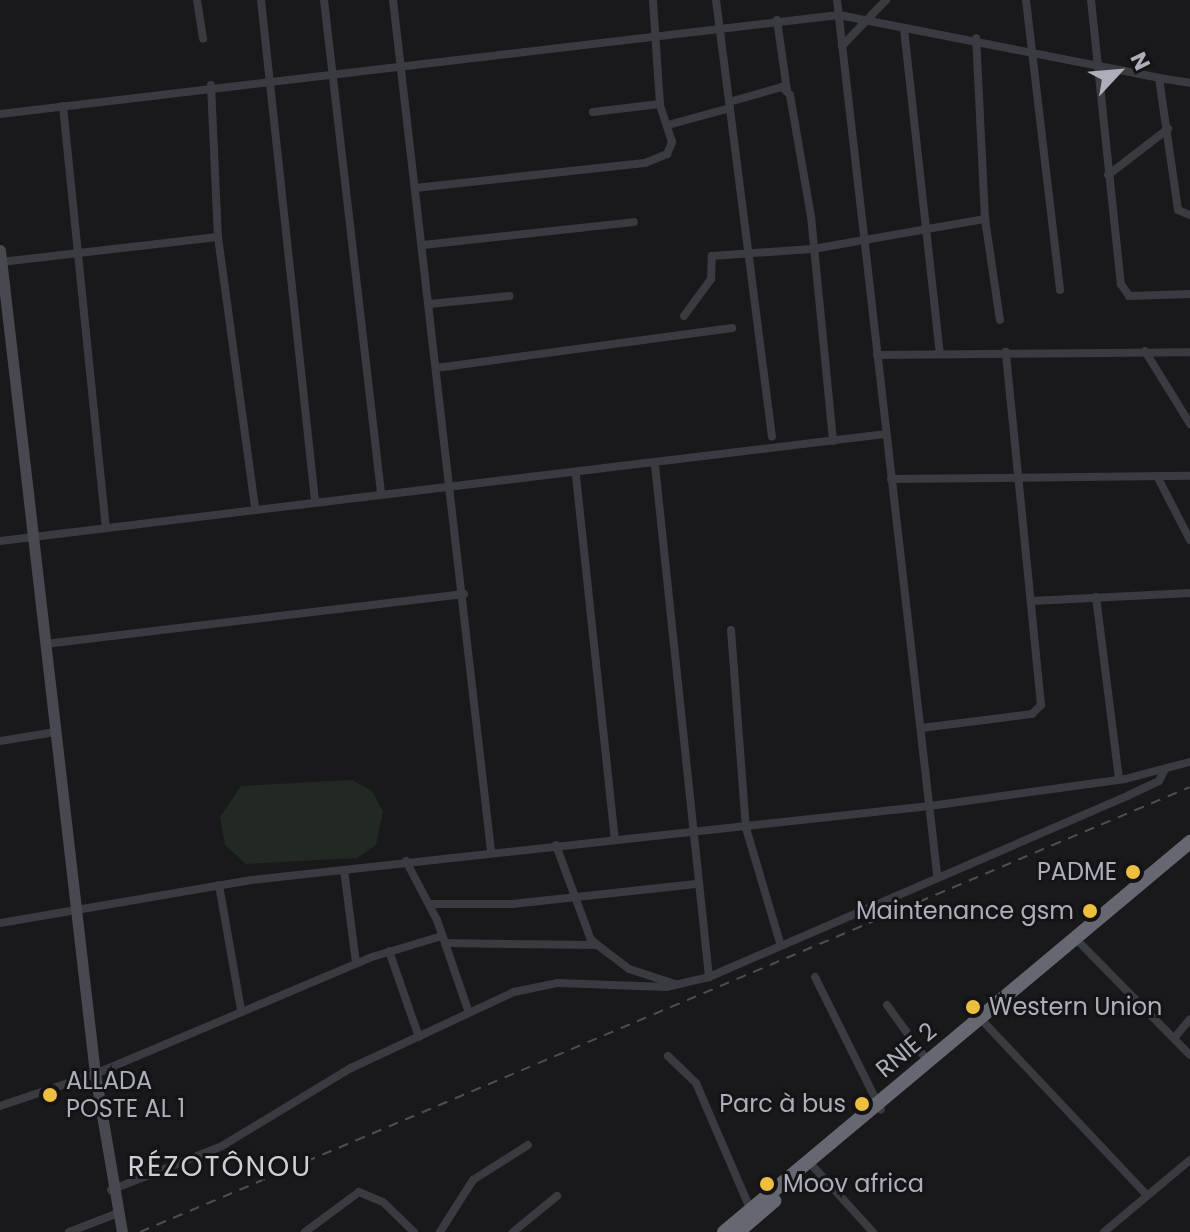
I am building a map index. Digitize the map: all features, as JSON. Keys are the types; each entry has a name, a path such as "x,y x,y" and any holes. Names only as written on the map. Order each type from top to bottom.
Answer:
{"highway":[{"name":"RNIE 2","path":"724,1232 812,1164 1190,842"},
{"name":"RNIE 2","path":"1076,940 1190,851"},
{"name":"RNIE 2","path":"737,1232 752,1213"}],"main road":[{"path":"1,256 5,331 33,536 95,1074 111,1190 122,1232"}],"street":[{"path":"197,0 203,39"},
{"path":"261,0 315,500"},
{"path":"324,0 381,493"},
{"path":"393,0 464,594 491,851"},
{"path":"415,188 654,162 672,142 660,104 653,0"},
{"path":"716,0 772,436"},
{"path":"837,0 937,873"},
{"path":"842,46 869,22 886,0"},
{"path":"1026,0 1060,290"},
{"path":"1091,0 1108,175 1124,292 1190,294"},
{"path":"0,114 211,85 400,67 719,25 839,15 904,29 1031,48 1190,83"},
{"path":"777,20 813,249 833,441"},
{"path":"904,29 940,353"},
{"path":"976,38 985,219 1000,320"},
{"path":"1159,78 1178,210 1190,215"},
{"path":"211,85 218,237 255,508"},
{"path":"668,125 787,90"},
{"path":"593,112 660,104"},
{"path":"63,106 82,251 106,527"},
{"path":"1108,175 1118,161 1168,129"},
{"path":"684,316 711,279 712,256 813,249 925,227 985,219"},
{"path":"423,245 634,222"},
{"path":"1,256 218,237"},
{"path":"429,304 510,296"},
{"path":"436,368 732,328"},
{"path":"1145,351 1190,424"},
{"path":"922,728 1038,711 1032,601 1006,352"},
{"path":"877,355 1190,352"},
{"path":"0,541 315,500 576,476 885,434"},
{"path":"655,465 689,833 709,977"},
{"path":"891,479 1019,475 1190,476"},
{"path":"576,476 615,839"},
{"path":"1157,476 1190,540"},
{"path":"1032,601 1190,593"},
{"path":"45,644 464,594"},
{"path":"1096,597 1119,780"},
{"path":"731,630 746,828 780,943"},
{"path":"0,741 55,732"},
{"path":"0,923 219,885 406,861 746,828 930,806 1119,780 1190,762"},
{"path":"111,1190 222,1146 335,1077 469,1013 545,984 680,985 709,977 937,873 1129,795 1159,781 1165,769"},
{"path":"556,845 571,898 596,945 646,977 680,985"},
{"path":"406,861 430,904 469,1013"},
{"path":"344,870 356,963"},
{"path":"430,904 571,898 696,884"},
{"path":"219,885 241,1010"},
{"path":"0,1106 95,1074 241,1010 389,951 444,939 596,945"},
{"path":"1076,940 1190,1055"},
{"path":"389,951 419,1037"},
{"path":"815,977 878,1107"},
{"path":"887,1005 929,1064"},
{"path":"1175,1037 1190,1019"},
{"path":"982,1020 1147,1195"},
{"path":"668,1056 696,1083 752,1213"},
{"path":"440,1232 473,1180 528,1145"},
{"path":"1104,1232 1190,1160"},
{"path":"812,1164 873,1232"},
{"path":"305,1232 359,1192 383,1202 414,1232"},
{"path":"513,1232 557,1196"},
{"path":"69,1232 116,1214"}],"shaded area":[{"path":"352,780 372,791 383,811 376,845 357,858 246,864 225,845 220,817 241,786"}],"railway":[{"path":"140,1232 1190,787"}],"place":[{"name":"PADME","path":"1133,872"},
{"name":"Maintenance gsm","path":"1090,911"},
{"name":"Western Union","path":"973,1007"},
{"name":"ALLADA POSTE AL 1","path":"50,1095"},
{"name":"Parc à bus","path":"862,1104"},
{"name":"Moov africa","path":"767,1184"}],"district":[{"name":"RÉZOTÔNOU","path":"220,1167"}]}
